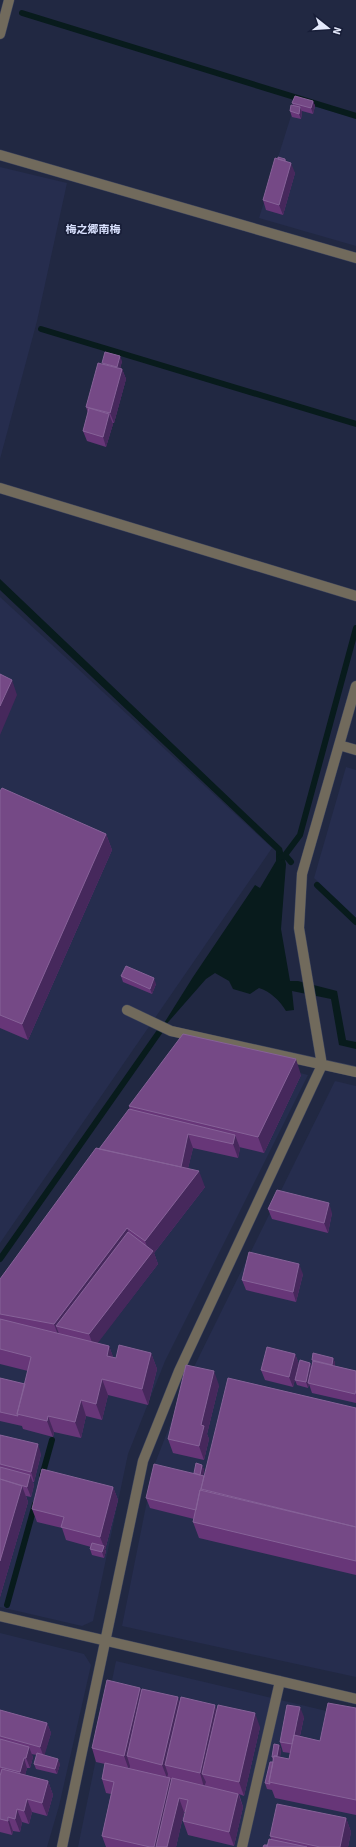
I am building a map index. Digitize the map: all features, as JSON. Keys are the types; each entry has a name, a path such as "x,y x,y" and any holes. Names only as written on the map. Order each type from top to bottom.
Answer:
{"street":[{"path":"0,34 10,0"},
{"path":"0,155 356,258"},
{"path":"0,488 356,596"},
{"path":"62,1847 143,1461 179,1371 322,1065 299,928 302,874 356,686"},
{"path":"339,745 356,750"},
{"path":"127,1010 171,1031 356,1072"},
{"path":"0,1616 356,1699"},
{"path":"242,1847 280,1681"}],"shaded area":[{"path":"296,100 356,119 356,246 259,218"},
{"path":"0,167 67,183 37,321 0,459"},
{"path":"0,579 282,848 286,864 281,929 290,981 298,981 337,991 346,1040 356,1042 356,1049 339,1045 331,999 292,991 294,1010 286,1011 278,1000 267,991 259,988 250,994 233,989 229,981 215,973 206,979 156,1036 193,977 255,885 260,888 276,861 276,851 0,590"},
{"path":"0,597 272,848 0,1243"},
{"path":"346,767 356,770 356,918 314,878"},
{"path":"183,1043 308,1075 165,1361 128,1454 93,1621 82,1626 0,1607 0,1294"},
{"path":"335,1081 356,1086 356,1677 122,1626 154,1466 188,1379"},
{"path":"0,1633 84,1654 91,1665 59,1806 47,1847 0,1847"},
{"path":"116,1661 356,1718 356,1847 78,1847"}],"building":[{"path":"295,96 313,101 311,108 292,103"},
{"path":"291,105 300,107 299,114 290,111"},
{"path":"278,157 285,159 285,161 278,159"},
{"path":"275,158 291,163 279,205 263,200"},
{"path":"105,352 120,356 117,367 102,363"},
{"path":"98,363 122,369 110,413 86,407"},
{"path":"89,408 109,414 103,437 83,431"},
{"path":"0,674 12,680 0,706"},
{"path":"2,788 106,834 22,1024 0,1015 0,791"},
{"path":"126,966 154,978 150,989 121,976"},
{"path":"183,1034 296,1059 258,1137 129,1106"},
{"path":"129,1109 235,1135 233,1144 188,1134 181,1167 99,1149"},
{"path":"96,1148 199,1171 145,1241 127,1228 54,1324 0,1314 0,1279"},
{"path":"277,1190 329,1203 324,1223 268,1209"},
{"path":"128,1232 153,1251 89,1334 56,1326"},
{"path":"249,1252 299,1264 293,1292 242,1280"},
{"path":"0,1319 109,1346 107,1356 116,1358 119,1345 151,1353 142,1389 102,1379 96,1404 81,1400 75,1422 48,1416 47,1421 17,1414 31,1357 0,1349"},
{"path":"267,1347 295,1354 289,1377 261,1370"},
{"path":"313,1353 333,1358 332,1365 312,1360"},
{"path":"300,1360 310,1363 306,1382 295,1380"},
{"path":"313,1361 356,1371 355,1394 308,1383"},
{"path":"186,1365 214,1371 201,1425 204,1426 199,1446 168,1439"},
{"path":"0,1378 25,1384 17,1414 18,1416 0,1412"},
{"path":"228,1378 356,1408 356,1527 201,1489"},
{"path":"0,1435 38,1444 31,1472 0,1464"},
{"path":"196,1463 202,1465 200,1475 194,1473"},
{"path":"154,1464 204,1476 196,1510 146,1498"},
{"path":"0,1467 30,1475 27,1487 0,1479"},
{"path":"42,1469 113,1487 100,1537 61,1527 64,1517 32,1509"},
{"path":"0,1479 22,1486 0,1561"},
{"path":"200,1490 356,1527 356,1561 193,1522"},
{"path":"92,1543 104,1546 102,1552 90,1549"},
{"path":"107,1680 140,1688 124,1756 92,1748"},
{"path":"142,1689 178,1697 162,1765 127,1756"},
{"path":"181,1697 215,1705 200,1773 165,1765"},
{"path":"328,1703 356,1708 356,1800 269,1782 274,1756 289,1759 294,1735 320,1741"},
{"path":"218,1705 255,1713 239,1782 202,1774"},
{"path":"287,1705 300,1707 292,1744 280,1742"},
{"path":"0,1710 47,1723 40,1747 0,1736"},
{"path":"0,1739 29,1747 20,1772 0,1767"},
{"path":"274,1744 279,1745 277,1756 272,1757"},
{"path":"37,1753 58,1759 55,1769 34,1764"},
{"path":"270,1762 273,1762 269,1782 270,1784 265,1783"},
{"path":"105,1763 170,1778 154,1847 102,1836 114,1782 102,1779"},
{"path":"2,1769 48,1781 42,1803 27,1799 24,1811 17,1809 15,1819 8,1817 8,1821 0,1819 0,1776"},
{"path":"172,1778 238,1794 229,1832 183,1821 188,1800 179,1798 167,1847 156,1847"},
{"path":"277,1804 346,1818 340,1847 320,1847 270,1836"},
{"path":"269,1839 307,1847 267,1847"}],"waterway":[{"path":"22,13 356,116"},
{"path":"41,329 356,424"},
{"path":"281,857 285,855 300,835 356,628"},
{"path":"285,855 291,862"},
{"path":"317,885 356,922"},
{"path":"0,1259 160,1031"},
{"path":"42,1476 52,1440"},
{"path":"7,1605 35,1504"}],"district":[{"name":"梅之郷南梅","path":"93,229"}]}
